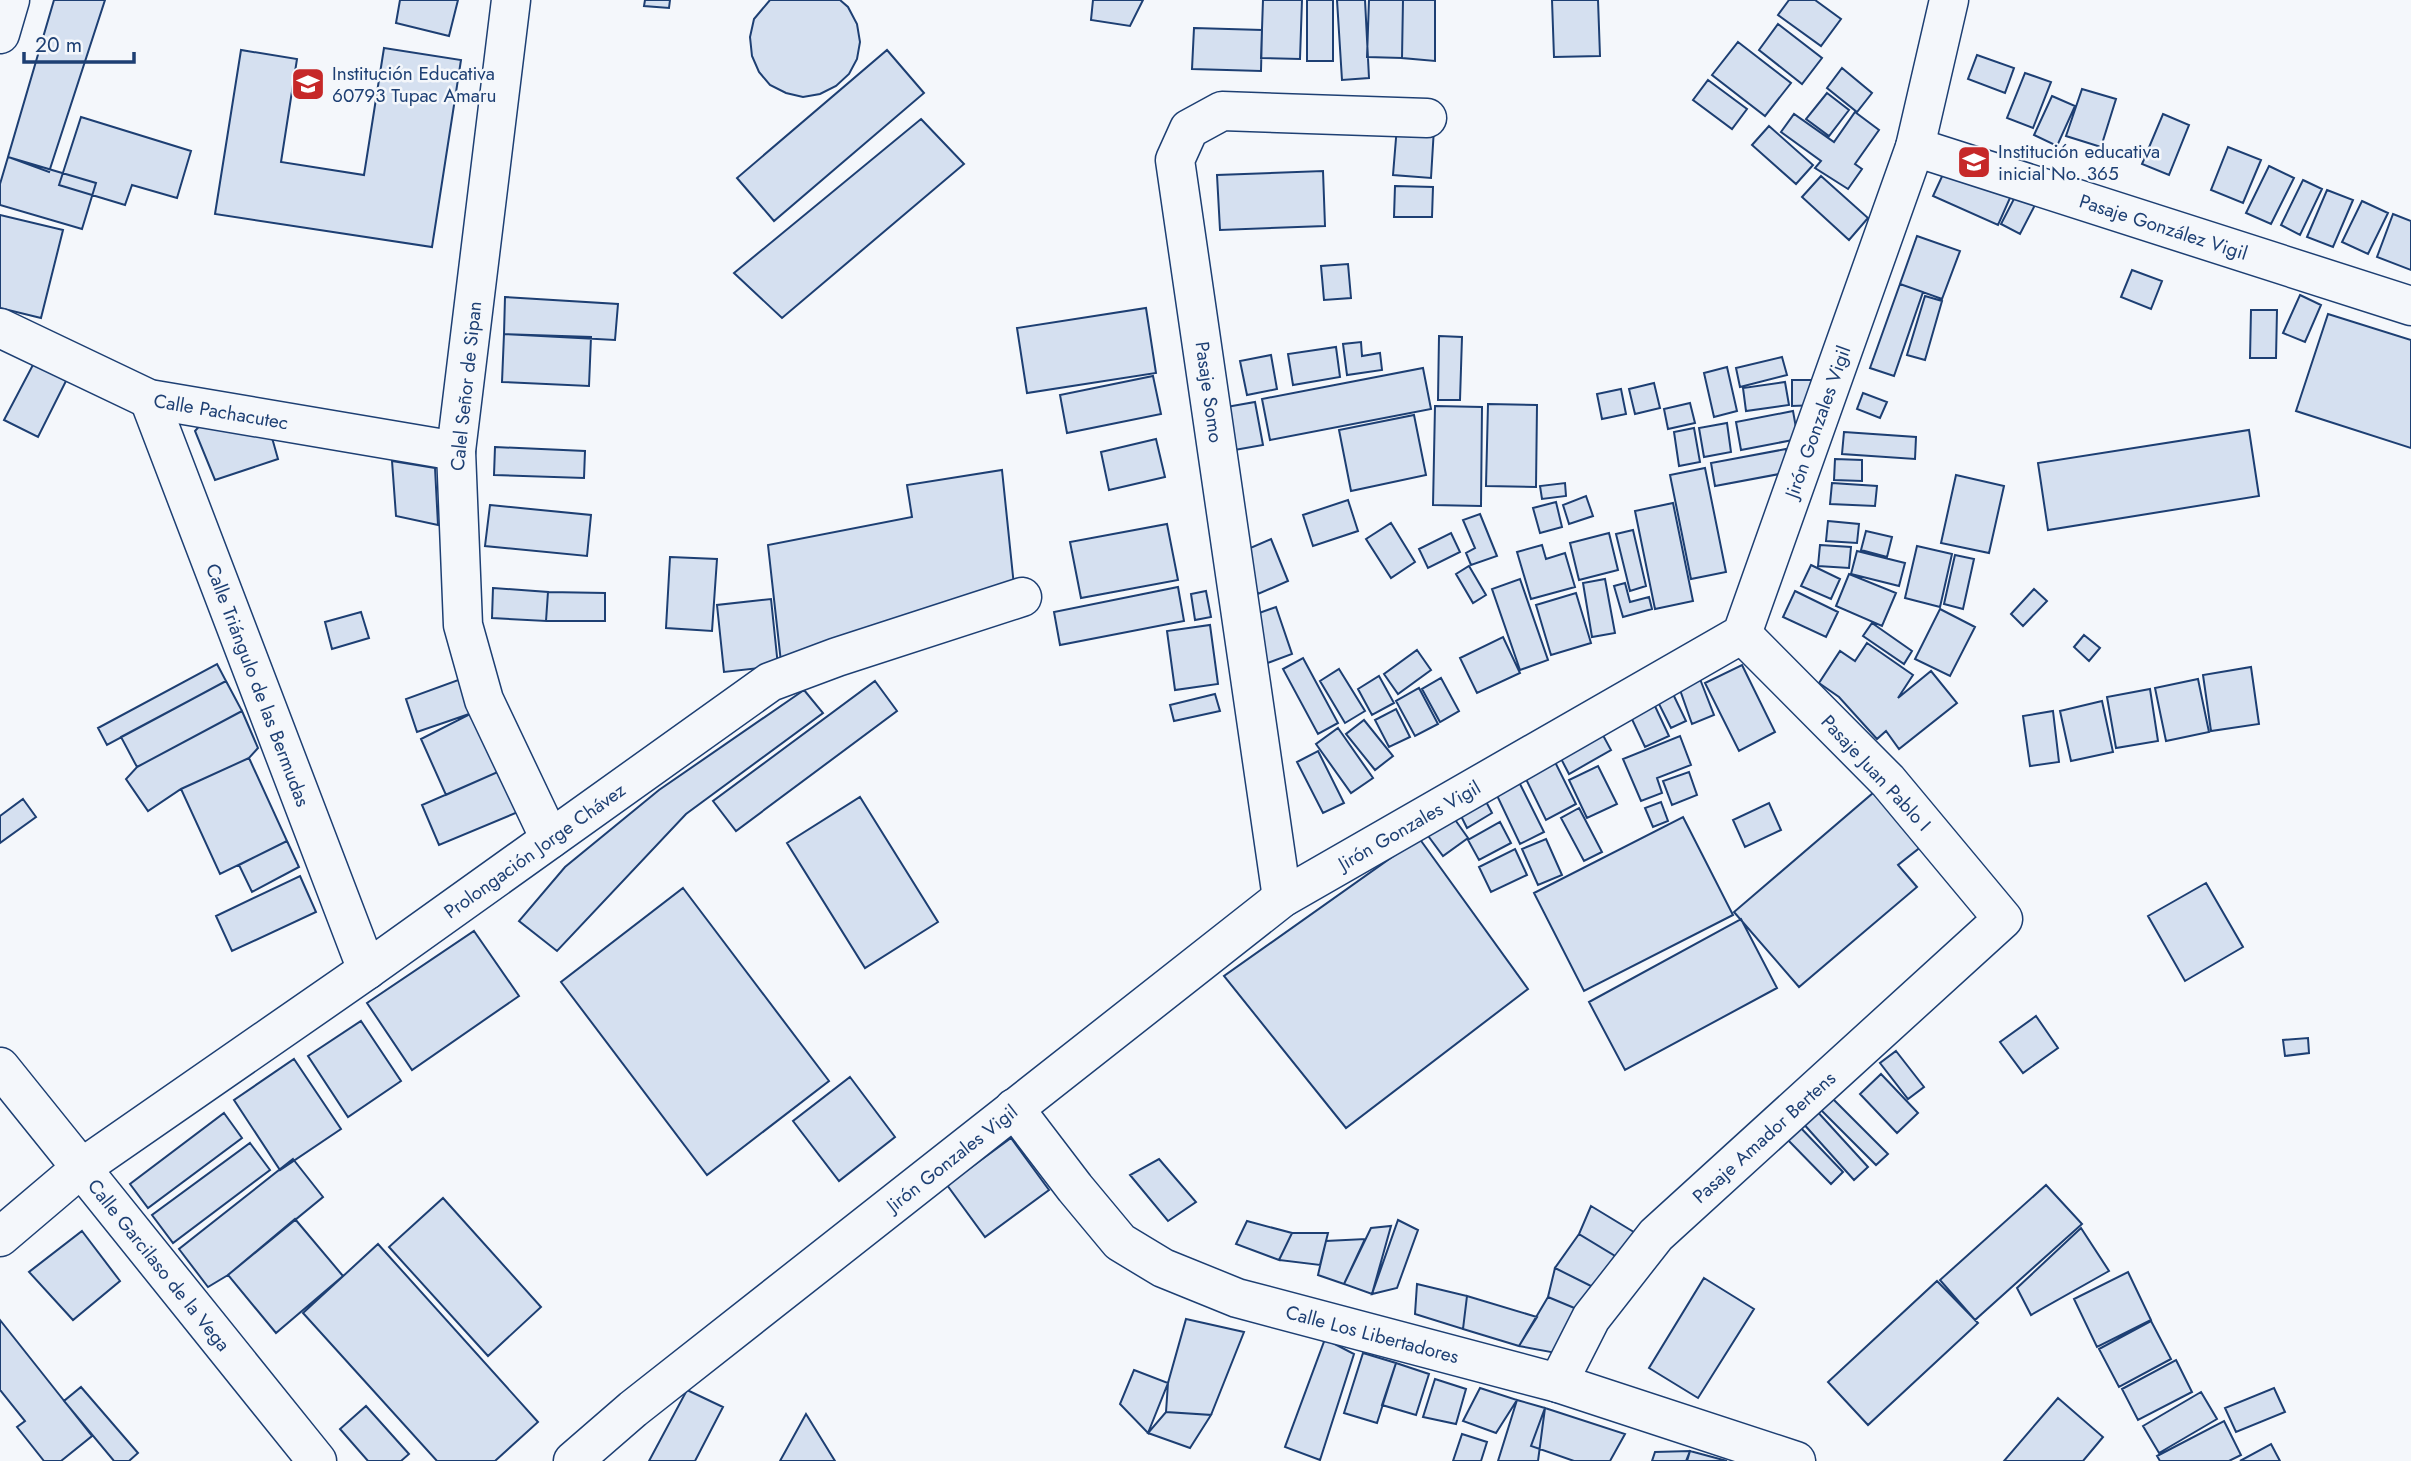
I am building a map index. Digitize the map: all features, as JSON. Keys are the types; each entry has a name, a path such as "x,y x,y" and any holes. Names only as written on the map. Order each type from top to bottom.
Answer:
{"street":[{"path":"0,34 10,0"},
{"name":"Calel Señor de Sipan","path":"511,0 456,451 463,625 484,700 550,839"},
{"name":"Jirón Gonzales Vigil","path":"572,1461 633,1409 1282,898 1742,634 1915,147 1949,0"},
{"name":"Pasaje Somo","path":"1282,898 1175,160 1189,129 1222,111 1427,118"},
{"name":"Pasaje González Vigil","path":"1915,147 2411,306"},
{"name":"Calle Pachacutec","path":"0,328 149,399 456,451"},
{"name":"Calle Triángulo de las Bermudas","path":"149,399 366,970"},
{"name":"Prolongación Jorge Chávez","path":"0,1237 80,1169 366,970 770,682 836,657 1022,597"},
{"name":"Pasaje Juan Pablo I","path":"1742,634 1888,781 2003,919"},
{"name":"Pasaje Amador Bertens","path":"1558,1384 1591,1318 1657,1235 2003,919"},
{"name":"Calle Garcilaso de la Vega","path":"0,1067 317,1461"},
{"name":"Calle Los Libertadores","path":"1014,1108 1075,1188 1121,1242 1163,1268 1237,1298 1558,1384 1796,1461"},
{"path":"615,1461 633,1409"}],"building":[{"path":"54,0 105,0 49,172 8,157"},
{"path":"400,0 458,0 449,36 396,23"},
{"path":"645,0 670,0 669,8 644,6"},
{"path":"770,0 840,0 848,7 857,24 860,42 857,59 849,74 836,86 820,94 803,97 770,85 759,72 752,56 750,37 754,19"},
{"path":"1093,0 1143,0 1130,26 1091,20"},
{"path":"1263,0 1302,0 1300,59 1261,58"},
{"path":"1307,0 1333,0 1333,61 1307,61"},
{"path":"1337,0 1365,0 1369,78 1342,80"},
{"path":"1369,0 1403,0 1402,58 1367,57"},
{"path":"1403,0 1435,0 1435,61 1402,58"},
{"path":"1552,0 1598,0 1600,56 1554,57"},
{"path":"1789,0 1815,0 1841,19 1821,46 1778,15"},
{"path":"1778,24 1822,58 1802,84 1759,50"},
{"path":"1194,28 1262,30 1261,71 1192,69"},
{"path":"1738,42 1791,83 1765,116 1712,75"},
{"path":"384,48 461,60 432,247 215,214 241,50 297,59 281,162 364,175"},
{"path":"887,50 924,93 774,221 737,178"},
{"path":"1977,55 2014,68 2005,93 1968,79"},
{"path":"1842,68 1872,93 1857,112 1827,88"},
{"path":"2025,73 2051,82 2033,128 2007,118"},
{"path":"1708,80 1747,109 1732,129 1693,100"},
{"path":"2082,89 2116,99 2101,147 2066,136"},
{"path":"1827,93 1849,110 1829,136 1806,119"},
{"path":"2052,96 2075,106 2057,146 2034,135"},
{"path":"1855,112 1879,130 1855,164 1862,169 1848,189 1815,168 1821,161 1781,132 1794,114 1834,142"},
{"path":"2163,114 2189,125 2169,175 2142,164"},
{"path":"81,117 191,151 177,198 132,185 125,205 59,185"},
{"path":"921,119 964,164 782,318 734,273"},
{"path":"1397,126 1434,128 1431,178 1393,175"},
{"path":"1769,126 1813,165 1796,184 1752,145"},
{"path":"2228,147 2261,160 2243,203 2211,190"},
{"path":"8,157 96,183 82,229 0,205 0,184"},
{"path":"1950,159 2014,189 1998,225 1933,196"},
{"path":"2269,166 2294,178 2271,224 2246,213"},
{"path":"1323,171 1325,226 1220,230 1217,175"},
{"path":"1821,176 1868,218 1849,240 1802,197"},
{"path":"2303,180 2322,189 2300,235 2281,225"},
{"path":"1395,186 1433,187 1432,217 1394,217"},
{"path":"2327,190 2353,200 2333,247 2307,237"},
{"path":"2017,193 2036,203 2020,234 2001,224"},
{"path":"2362,201 2388,213 2368,254 2342,242"},
{"path":"2393,214 2411,221 2411,270 2377,257"},
{"path":"0,215 63,230 41,318 0,308"},
{"path":"1917,236 1960,251 1942,299 1900,284"},
{"path":"1348,264 1351,298 1324,300 1321,266"},
{"path":"2132,270 2162,281 2151,309 2121,297"},
{"path":"1900,284 1923,292 1894,376 1870,368"},
{"path":"2300,295 2321,305 2305,342 2283,333"},
{"path":"1925,296 1942,301 1925,360 1907,355"},
{"path":"505,297 618,304 615,340 504,334"},
{"path":"1146,308 1156,373 1027,393 1017,328"},
{"path":"2251,310 2277,310 2276,358 2250,358"},
{"path":"2328,314 2411,340 2411,448 2296,411"},
{"path":"504,334 591,337 589,386 502,382"},
{"path":"1439,336 1462,337 1460,400 1438,400"},
{"path":"1361,342 1362,356 1380,353 1382,370 1347,375 1343,344"},
{"path":"1336,347 1340,377 1293,385 1288,354"},
{"path":"1271,355 1277,389 1247,395 1240,361"},
{"path":"1782,357 1787,375 1740,387 1736,368"},
{"path":"35,361 68,377 38,437 4,420"},
{"path":"1727,367 1737,411 1714,417 1704,373"},
{"path":"1423,368 1431,409 1270,440 1262,399"},
{"path":"1153,376 1161,414 1067,433 1060,395"},
{"path":"1792,380 1818,380 1818,405 1792,406"},
{"path":"1785,382 1789,405 1746,411 1743,388"},
{"path":"1654,383 1660,408 1635,414 1629,389"},
{"path":"1621,389 1626,414 1602,419 1597,394"},
{"path":"1863,393 1887,402 1880,418 1857,409"},
{"path":"1255,402 1263,445 1223,452 1215,409"},
{"path":"1690,403 1695,423 1668,429 1664,409"},
{"path":"1488,404 1537,405 1536,487 1486,486"},
{"path":"1435,406 1482,407 1481,506 1433,505"},
{"path":"1793,411 1798,439 1741,450 1736,422"},
{"path":"210,414 269,427 278,459 215,480 195,431"},
{"path":"1414,415 1426,475 1351,491 1339,430"},
{"path":"1727,423 1731,452 1704,457 1699,428"},
{"path":"1694,428 1700,462 1679,466 1674,432"},
{"path":"2249,430 2259,496 2048,530 2038,463"},
{"path":"1844,432 1916,437 1915,459 1842,454"},
{"path":"1156,439 1165,477 1109,490 1101,452"},
{"path":"495,447 585,451 584,478 494,475"},
{"path":"1786,449 1790,472 1715,486 1711,463"},
{"path":"1835,459 1862,460 1862,481 1834,480"},
{"path":"392,461 435,468 438,525 396,516"},
{"path":"1705,468 1726,572 1691,579 1670,475"},
{"path":"1002,470 1014,586 782,671 768,545 912,517 907,485"},
{"path":"1956,475 2004,486 1989,553 1941,543"},
{"path":"1565,483 1566,496 1542,499 1540,486"},
{"path":"1832,483 1877,486 1875,506 1830,504"},
{"path":"1586,496 1593,516 1569,524 1563,505"},
{"path":"1348,500 1358,531 1313,546 1303,515"},
{"path":"1556,502 1562,527 1540,533 1533,508"},
{"path":"1673,503 1693,601 1655,609 1635,511"},
{"path":"490,505 591,515 587,556 485,546"},
{"path":"1480,514 1497,556 1471,565 1466,553 1475,548 1463,520"},
{"path":"1828,521 1859,524 1857,543 1826,541"},
{"path":"1391,523 1415,562 1391,578 1366,539"},
{"path":"1167,524 1178,580 1081,598 1070,542"},
{"path":"1633,530 1646,586 1630,591 1616,534"},
{"path":"1866,531 1892,537 1887,557 1861,550"},
{"path":"1451,533 1460,552 1428,568 1419,549"},
{"path":"1609,533 1618,570 1579,580 1570,543"},
{"path":"1271,539 1288,581 1258,594 1241,552"},
{"path":"1542,545 1546,559 1565,553 1575,587 1531,599 1517,552"},
{"path":"1820,545 1851,547 1849,568 1818,566"},
{"path":"1917,546 1952,554 1940,607 1905,598"},
{"path":"1857,551 1905,563 1899,586 1851,574"},
{"path":"1955,555 1974,559 1963,609 1944,604"},
{"path":"670,557 717,559 712,631 666,628"},
{"path":"1811,565 1840,579 1831,599 1801,586"},
{"path":"1469,566 1486,595 1473,603 1456,574"},
{"path":"1849,574 1896,593 1882,626 1836,606"},
{"path":"1520,579 1548,660 1520,670 1492,589"},
{"path":"1605,579 1615,633 1592,637 1583,583"},
{"path":"1625,583 1630,602 1649,597 1652,609 1623,617 1614,586"},
{"path":"1178,587 1184,621 1060,645 1054,612"},
{"path":"493,588 548,592 546,621 492,618"},
{"path":"2034,589 2047,601 2023,626 2011,614"},
{"path":"1206,591 1211,617 1195,620 1191,594"},
{"path":"1795,591 1838,612 1826,637 1783,617"},
{"path":"548,592 605,593 605,621 546,621"},
{"path":"1576,593 1591,643 1551,655 1536,605"},
{"path":"771,599 778,666 724,672 717,605"},
{"path":"1276,607 1292,654 1262,665 1245,618"},
{"path":"1940,609 1975,627 1950,676 1915,659"},
{"path":"361,612 369,638 332,649 325,622"},
{"path":"1872,623 1912,651 1904,664 1863,636"},
{"path":"1210,625 1218,684 1175,690 1167,631"},
{"path":"2084,635 2100,648 2089,661 2074,647"},
{"path":"1503,637 1520,673 1477,693 1460,658"},
{"path":"1867,643 1913,675 1898,698 1931,671 1957,703 1899,749 1886,731 1877,739 1839,697 1819,683 1840,651 1855,661"},
{"path":"1417,650 1431,670 1398,694 1384,674"},
{"path":"1303,658 1338,723 1318,734 1283,669"},
{"path":"217,664 226,681 107,745 98,728"},
{"path":"1742,665 1775,732 1739,751 1705,683"},
{"path":"2251,667 2259,724 2211,731 2203,675"},
{"path":"1339,669 1365,711 1345,723 1320,681"},
{"path":"1379,676 1394,703 1372,715 1358,689"},
{"path":"1441,678 1459,711 1440,722 1422,689"},
{"path":"461,679 472,713 417,732 406,699"},
{"path":"1700,679 1714,715 1692,724 1679,687"},
{"path":"2198,679 2209,732 2166,741 2155,688"},
{"path":"226,681 242,711 137,767 121,737"},
{"path":"875,681 897,711 736,831 713,801"},
{"path":"1419,688 1438,724 1415,736 1396,701"},
{"path":"2150,689 2158,741 2116,748 2107,697"},
{"path":"804,690 823,713 686,814 557,951 519,921 565,867 659,790"},
{"path":"1215,694 1220,711 1174,721 1170,705"},
{"path":"1673,694 1686,721 1671,728 1658,702"},
{"path":"2102,701 2113,752 2071,761 2060,711"},
{"path":"1654,704 1669,736 1645,747 1630,715"},
{"path":"1396,709 1410,737 1389,747 1375,720"},
{"path":"242,711 258,748 249,758 181,789 148,811 126,779 137,767"},
{"path":"2053,711 2059,762 2030,766 2023,716"},
{"path":"472,713 500,771 446,795 421,739"},
{"path":"1364,720 1393,756 1375,770 1346,734"},
{"path":"1598,726 1611,750 1569,774 1556,749"},
{"path":"1338,728 1373,778 1351,793 1316,744"},
{"path":"1680,736 1691,765 1657,778 1662,793 1641,801 1623,759"},
{"path":"1318,751 1344,803 1323,813 1297,762"},
{"path":"1552,756 1576,804 1546,820 1522,771"},
{"path":"249,758 287,841 220,874 181,789"},
{"path":"1598,766 1617,804 1587,818 1569,780"},
{"path":"500,771 518,812 439,845 422,805"},
{"path":"1689,772 1697,795 1672,805 1663,781"},
{"path":"1515,774 1544,832 1520,844 1492,785"},
{"path":"1880,787 1927,842 1898,865 1917,887 1799,987 1734,912"},
{"path":"1482,794 1492,813 1467,828 1457,808"},
{"path":"860,797 938,922 865,968 787,843"},
{"path":"23,799 36,817 0,843 0,816"},
{"path":"1661,802 1668,821 1653,827 1645,808"},
{"path":"1769,803 1781,830 1745,847 1733,820"},
{"path":"1579,808 1602,852 1584,861 1561,818"},
{"path":"1451,814 1468,838 1443,856 1426,833"},
{"path":"1683,817 1733,915 1584,991 1534,893"},
{"path":"1500,822 1511,843 1479,860 1468,840"},
{"path":"1419,838 1528,989 1346,1128 1224,976"},
{"path":"1546,839 1562,875 1538,885 1522,849"},
{"path":"287,841 299,867 252,892 239,865"},
{"path":"1515,849 1527,875 1491,892 1479,867"},
{"path":"300,876 316,912 232,951 216,916"},
{"path":"2206,883 2243,947 2185,981 2148,916"},
{"path":"683,888 829,1081 707,1175 561,982"},
{"path":"1741,919 1777,988 1625,1070 1589,1002"},
{"path":"474,931 519,996 412,1070 367,1003"},
{"path":"2036,1016 2058,1048 2023,1073 2000,1042"},
{"path":"361,1021 401,1081 348,1117 308,1056"},
{"path":"2308,1038 2309,1053 2285,1056 2283,1040"},
{"path":"1896,1051 1924,1087 1908,1099 1880,1063"},
{"path":"294,1059 341,1129 280,1170 234,1100"},
{"path":"1881,1074 1918,1113 1897,1133 1860,1094"},
{"path":"850,1077 895,1137 839,1181 793,1121"},
{"path":"1830,1096 1888,1154 1876,1165 1819,1108"},
{"path":"1815,1109 1868,1167 1854,1180 1801,1121"},
{"path":"224,1113 242,1138 148,1208 130,1184"},
{"path":"1798,1125 1843,1172 1831,1184 1785,1137"},
{"path":"1011,1138 1049,1190 985,1237 947,1185"},
{"path":"250,1143 270,1170 173,1243 152,1215"},
{"path":"293,1159 323,1197 228,1275 208,1287 179,1249"},
{"path":"1159,1159 1196,1202 1168,1221 1130,1175"},
{"path":"2046,1185 2082,1224 1975,1320 1940,1280"},
{"path":"443,1198 541,1307 488,1356 389,1247"},
{"path":"1591,1206 1642,1237 1625,1262 1579,1234"},
{"path":"295,1219 343,1276 276,1333 228,1275"},
{"path":"1398,1220 1418,1230 1397,1288 1372,1294"},
{"path":"1247,1221 1292,1233 1279,1260 1236,1244"},
{"path":"1391,1226 1372,1294 1344,1284 1371,1228"},
{"path":"2081,1228 2109,1271 2031,1315 2017,1288"},
{"path":"82,1231 120,1281 73,1320 29,1272"},
{"path":"1292,1233 1328,1233 1320,1265 1279,1260"},
{"path":"1579,1234 1625,1262 1601,1291 1555,1268"},
{"path":"1365,1239 1344,1284 1318,1275 1326,1241"},
{"path":"378,1244 538,1422 495,1461 437,1461 303,1313"},
{"path":"1555,1268 1601,1291 1584,1312 1548,1297"},
{"path":"2128,1272 2151,1320 2097,1347 2074,1299"},
{"path":"1704,1278 1754,1309 1698,1398 1649,1368"},
{"path":"1937,1281 1978,1323 1868,1425 1828,1382"},
{"path":"1417,1284 1467,1296 1463,1329 1415,1314"},
{"path":"1467,1296 1537,1317 1519,1346 1463,1329"},
{"path":"1548,1297 1584,1312 1556,1353 1519,1346"},
{"path":"1186,1319 1244,1332 1211,1415 1166,1412 1168,1383"},
{"path":"0,1320 92,1436 61,1461 44,1461 17,1427 25,1421 0,1390"},
{"path":"2151,1321 2171,1359 2119,1387 2099,1349"},
{"path":"1325,1339 1354,1354 1320,1460 1285,1447"},
{"path":"1363,1353 1396,1363 1377,1423 1344,1413"},
{"path":"2176,1360 2192,1392 2138,1420 2122,1389"},
{"path":"1396,1363 1429,1374 1416,1415 1382,1405"},
{"path":"1134,1370 1168,1383 1148,1433 1120,1404"},
{"path":"1435,1379 1466,1389 1456,1424 1423,1417"},
{"path":"81,1387 138,1453 129,1461 114,1461 64,1401"},
{"path":"1480,1388 1517,1400 1496,1433 1463,1421"},
{"path":"2274,1388 2285,1412 2236,1432 2225,1408"},
{"path":"687,1390 723,1407 695,1461 649,1461"},
{"path":"2201,1392 2217,1419 2159,1453 2143,1426"},
{"path":"2058,1398 2103,1437 2083,1461 2004,1461"},
{"path":"1517,1400 1545,1408 1538,1461 1498,1461"},
{"path":"366,1406 409,1454 401,1461 368,1461 340,1429"},
{"path":"1545,1408 1625,1434 1610,1461 1574,1461 1531,1446"},
{"path":"1166,1412 1211,1415 1190,1448 1148,1433"},
{"path":"806,1414 835,1461 780,1461"},
{"path":"2224,1421 2241,1455 2229,1461 2160,1461 2157,1456"},
{"path":"1462,1434 1487,1442 1481,1461 1453,1461"},
{"path":"2271,1444 2280,1461 2240,1461"},
{"path":"1690,1451 1727,1461 1687,1461"},
{"path":"1690,1451 1686,1461 1652,1461 1655,1452"}],"place":[{"name":"Institución Educativa 60793 Tupac Amaru","path":"308,84"},
{"name":"Institución educativa inicial No. 365","path":"1974,162"}]}
